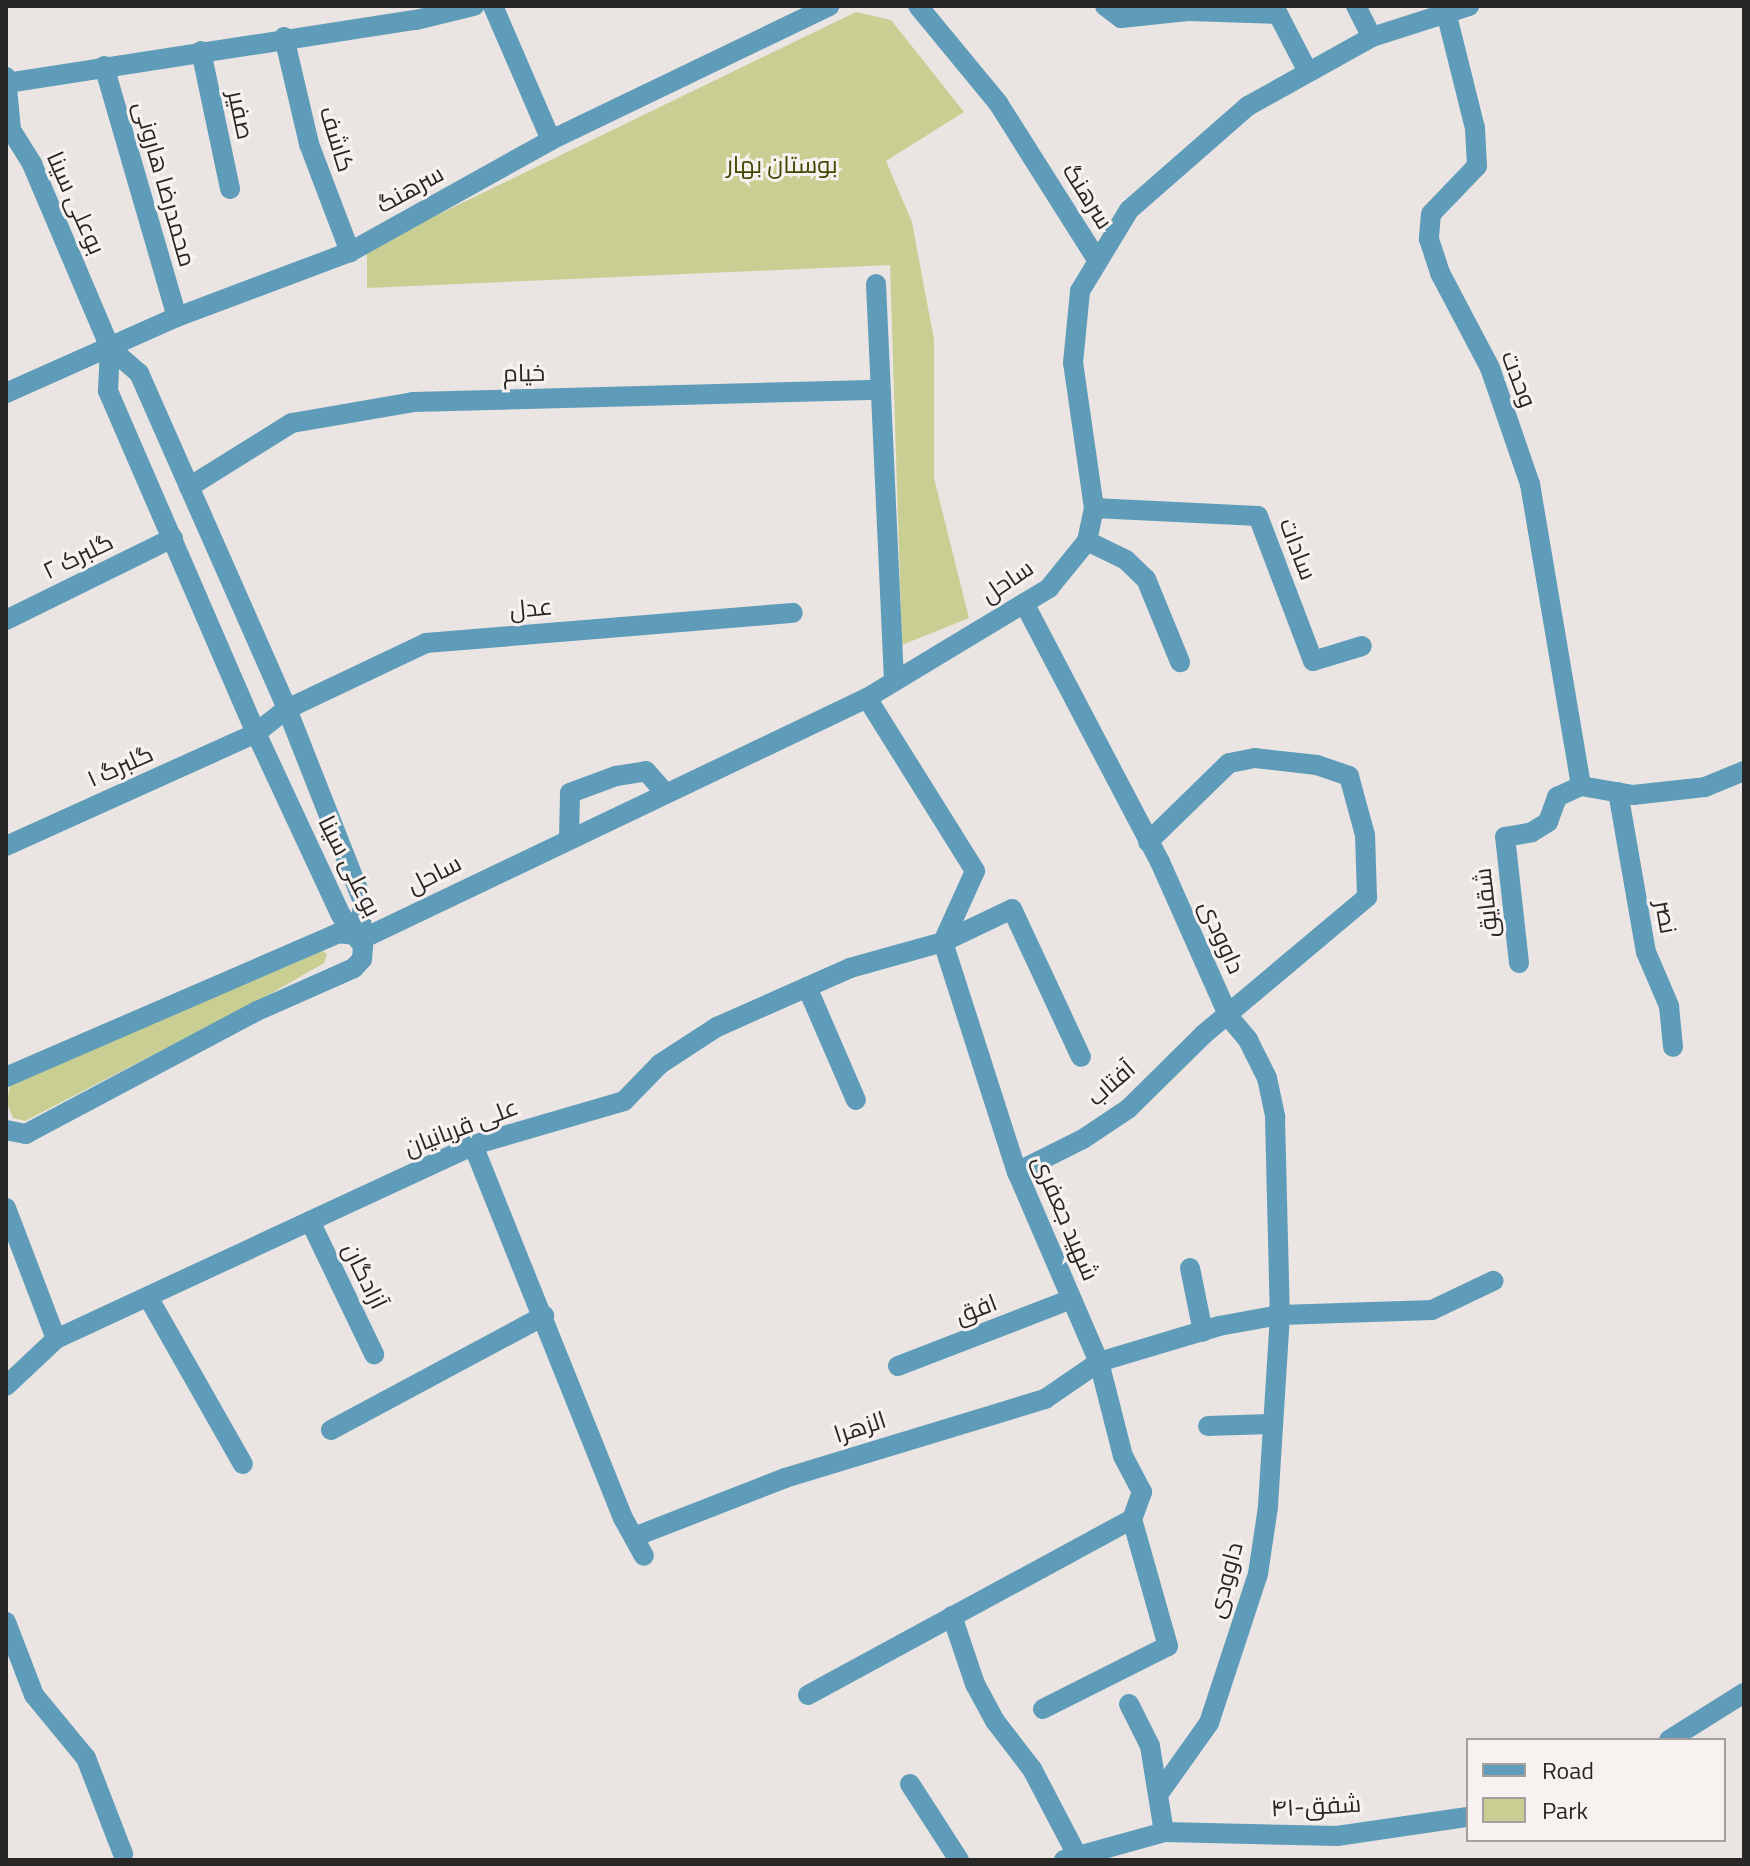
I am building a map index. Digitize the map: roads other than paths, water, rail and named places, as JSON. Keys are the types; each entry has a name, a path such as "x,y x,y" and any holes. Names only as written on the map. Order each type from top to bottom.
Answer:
{"street":[{"path":"7,83 284,37 416,20 474,6"},
{"path":"493,6 551,140"},
{"name":"سرهنگ","path":"6,393 177,317 350,252 551,140 829,6"},
{"name":"سرهنگ","path":"918,6 998,103 1098,261"},
{"path":"1105,6 1121,18 1186,9 1278,14 1308,72"},
{"path":"1356,6 1372,37"},
{"name":"ساحل","path":"6,1077 338,933 360,940 867,698 1049,588 1087,541 1094,508 1073,363 1080,291 1129,210 1248,106 1372,37 1454,10"},
{"name":"وحدت","path":"1454,10 1475,128 1477,166 1431,214 1429,239 1440,273 1490,368 1530,484 1581,786"},
{"name":"کاشف","path":"284,37 309,144 350,252"},
{"name":"صفیر","path":"201,51 230,189"},
{"name":"محمدرضا هارونی","path":"104,66 177,317"},
{"name":"بوعلی سینا","path":"6,77 8,131 32,164 110,348 108,391 256,733 341,915 360,940"},
{"path":"876,284 894,682"},
{"name":"بوعلی سینا","path":"110,348 139,373 287,709 363,902 360,940"},
{"name":"خیام","path":"189,487 292,423 413,402 880,390"},
{"name":"سادات","path":"1094,508 1258,516 1313,661 1362,646"},
{"name":"گلبرک ۲","path":"6,620 173,538"},
{"path":"1087,541 1126,560 1146,579 1180,662"},
{"name":"داوودی","path":"1024,603 1148,842 1229,1017 1248,1040 1267,1078 1275,1117 1280,1315 1270,1424 1268,1507 1258,1574 1209,1723 1160,1792"},
{"name":"عدل","path":"256,733 287,709 426,643 793,613"},
{"path":"867,698 975,871 943,942"},
{"name":"گلبرگ ۱","path":"6,846 256,733"},
{"name":"آفتاب","path":"1017,1172 1128,1109 1204,1034 1229,1017 1367,897 1365,835 1349,776 1317,765 1255,758 1229,763 1148,842"},
{"path":"569,838 570,793 646,771 665,793"},
{"path":"1581,786 1618,792 1705,787 1744,771"},
{"name":"شقایق","path":"1519,963 1505,837 1532,832 1548,822 1557,797 1581,786"},
{"name":"نصر","path":"1618,792 1646,952 1669,1006 1673,1047"},
{"name":"علی قربانیان","path":"6,1386 56,1339 473,1145 624,1101 660,1064 717,1027 850,968 943,942 1012,909 1081,1057"},
{"path":"6,1130 26,1134 257,1011 354,968 362,959 360,940"},
{"name":"شهید جعفری","path":"943,942 1017,1172 1099,1362 1123,1456 1142,1492 1132,1519 1168,1646 1043,1709"},
{"path":"807,987 856,1100"},
{"name":"الزهرا","path":"473,1145 639,1546 785,1478 1045,1399 1099,1362"},
{"path":"6,1208 56,1339"},
{"name":"آزادگان","path":"310,1221 374,1354"},
{"path":"1190,1268 1203,1332"},
{"path":"1099,1362 1203,1332 1280,1315 1432,1310 1493,1281"},
{"path":"148,1297 243,1464"},
{"name":"افق","path":"898,1366 1072,1299"},
{"path":"331,1430 544,1316"},
{"path":"1208,1426 1270,1424"},
{"path":"808,1695 1132,1519"},
{"path":"952,1616 975,1684 995,1721 1032,1769 1070,1856"},
{"path":"6,1622 34,1695 86,1758 123,1854"},
{"path":"1672,1738 1744,1693"},
{"path":"1129,1704 1150,1746 1160,1792 1164,1832"},
{"path":"910,1784 959,1860"},
{"name":"شفق-۴۱","path":"1070,1856 1164,1832 1337,1836 1466,1817"}],"park label":[{"name":"بوستان بهار","path":"782,165"}]}
